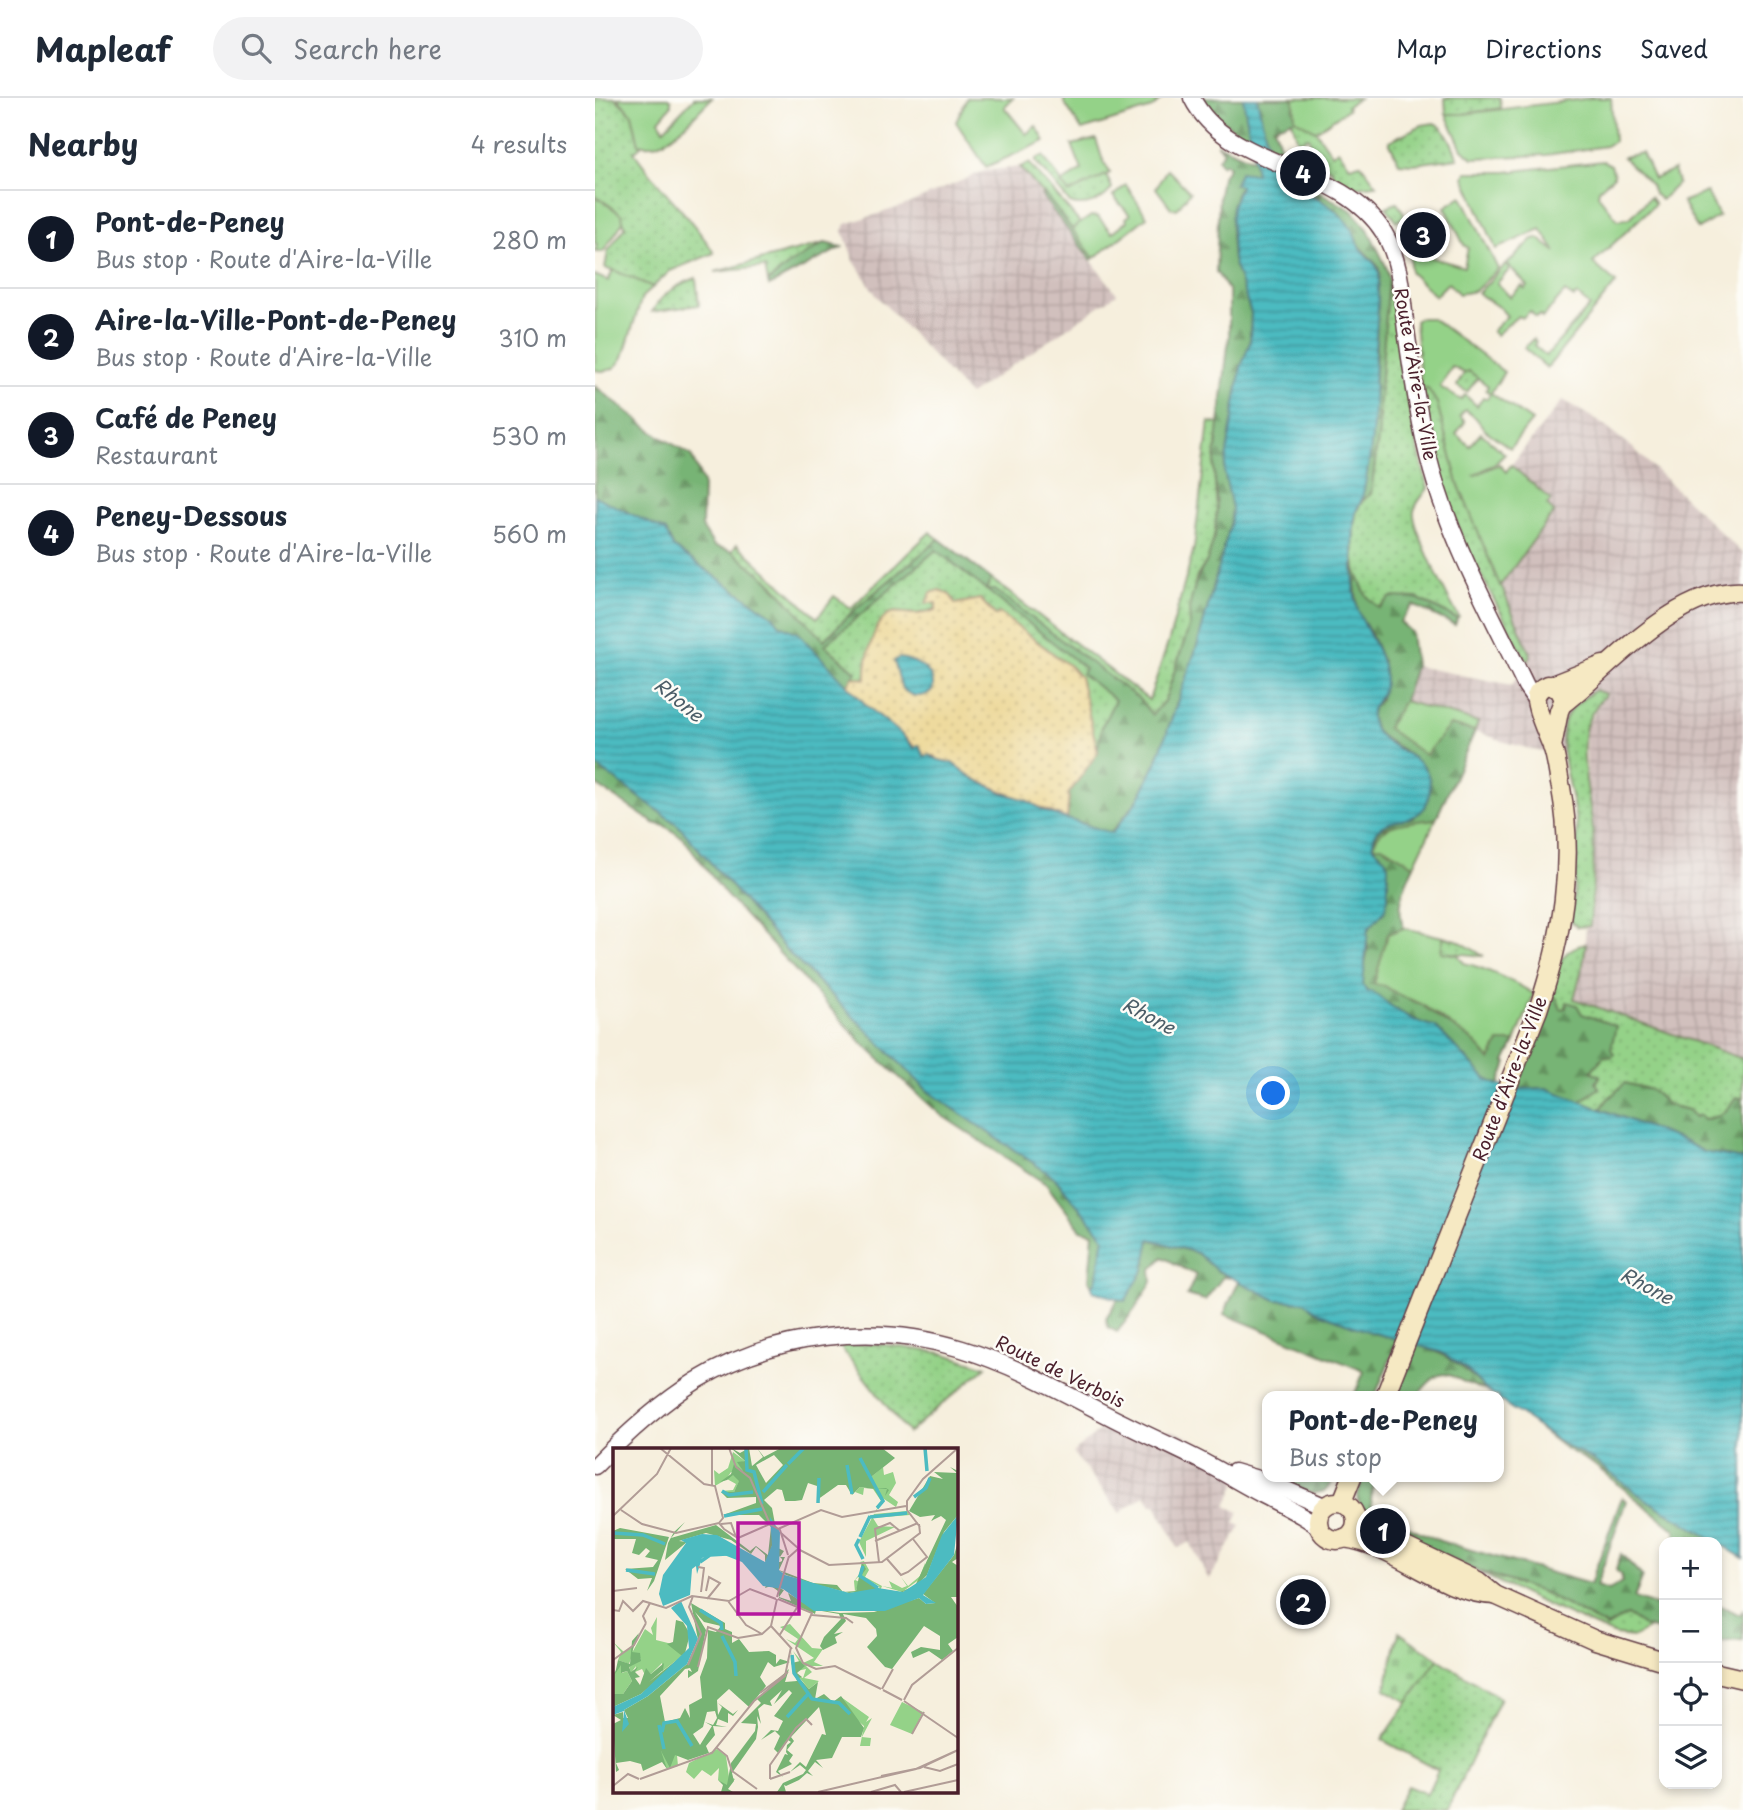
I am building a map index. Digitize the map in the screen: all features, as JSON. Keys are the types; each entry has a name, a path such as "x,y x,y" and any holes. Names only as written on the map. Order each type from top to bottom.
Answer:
{"main road":[{"path":"1544,695 1551,714 1609,663 1694,601 1724,592 1743,592"},
{"path":"1544,695 1609,663"},
{"path":"1544,695 1562,692 1562,707"},
{"name":"Route d'Aire-la-Ville","path":"1387,1391 1516,1066 1548,981 1558,944 1565,897 1567,852 1564,811 1552,747 1546,734 1544,695"},
{"name":"Route d'Aire-la-Ville","path":"1552,747 1562,707"},
{"path":"1348,1482 1333,1504 1317,1518 1323,1535 1368,1544 1474,1594 1495,1595"},
{"path":"1333,1504 1351,1507 1356,1520 1354,1529 1344,1538"},
{"path":"1356,1520 1374,1532 1479,1582 1495,1595 1595,1640 1659,1659"},
{"path":"1722,1674 1743,1679"}],"street":[{"name":"Route d'Aire-la-Ville","path":"1192,98 1208,122 1244,145 1333,187 1356,201 1380,227 1389,243 1400,285 1418,412 1437,489 1470,573 1526,686 1544,695"},
{"name":"Route de Verbois","path":"595,1466 655,1410 714,1371 745,1357 818,1338 894,1336 961,1348 999,1362 1205,1463 1301,1513 1318,1526"},
{"name":"Route de Verbois","path":"1205,1463 1262,1480"},
{"name":"Route de Verbois","path":"1268,1482 1333,1504"}],"shaded area":[{"path":"1020,167 1117,294 969,395 876,295 854,261 843,231 846,224 903,206 984,171"},
{"path":"1563,400 1598,421 1633,448 1743,554 1743,1059 1573,999 1583,965 1586,926 1590,926 1594,890 1593,830 1585,730 1601,700 1562,734 1564,754 1537,751 1505,742 1475,731 1478,722 1404,701 1415,666 1512,685 1531,656 1500,586 1554,512 1546,505 1550,499 1511,465"},
{"path":"1108,1428 1173,1431 1246,1463 1226,1506 1239,1512 1234,1523 1241,1526 1209,1580 1190,1542 1178,1548 1156,1505 1152,1505 1145,1495 1120,1513 1073,1453 1099,1431"}],"green space":[{"path":"595,98 615,98 632,114 639,144 642,145 634,152 714,253 670,271 653,287 605,268 608,251 625,227 618,213 595,196"},
{"path":"617,98 668,98 671,100 671,106 659,120 664,129 694,98 712,98 670,138 650,145 639,144 632,114"},
{"path":"967,98 1013,98 1004,107 1026,134 1036,126 1045,141 986,167 956,122"},
{"path":"1064,98 1163,98 1152,108 1082,130"},
{"path":"1200,98 1294,98 1295,119 1274,127 1284,156 1228,125"},
{"path":"1294,98 1359,98 1316,131 1295,119"},
{"path":"1445,98 1500,98 1501,108 1446,114"},
{"path":"1611,98 1614,141 1606,146 1546,155 1473,158 1462,149 1446,114 1463,114"},
{"path":"1295,119 1316,131 1332,154 1338,150 1350,166 1360,163 1377,185 1356,187 1333,176 1332,170 1317,163 1317,159 1313,160 1309,137 1298,141 1297,139 1292,121"},
{"path":"1434,123 1446,133 1458,158 1414,164 1399,163 1389,141 1422,125"},
{"path":"1096,139 1110,173 1069,193 1061,183 1082,170 1072,145"},
{"path":"1217,144 1254,160 1256,174 1235,184 1240,185 1232,206 1233,260 1251,313 1250,342 1241,367 1231,433 1230,525 1198,643 1156,763 1137,801 1111,833 1067,819 1069,793 1097,752 1102,726 1115,700 1082,674 1085,668 987,590 995,590 1139,699 1152,715 1165,700 1190,624 1189,608 1197,578 1208,559 1215,534 1217,508 1214,469 1229,336 1229,291 1216,272 1219,194 1222,177 1229,167 1225,163 1222,165 1218,159 1224,151"},
{"path":"1642,153 1654,179 1674,170 1678,183 1661,200 1654,194 1651,185 1623,157"},
{"path":"1043,156 1069,192 1106,175 1112,188 1104,197 1093,203 1070,203 1036,162 1036,159"},
{"path":"1603,161 1611,165 1614,176 1599,189 1598,195 1618,220 1630,218 1650,197 1655,204 1593,263 1616,283 1547,368 1524,348 1533,339 1536,342 1534,345 1546,356 1590,306 1577,295 1574,298 1565,292 1542,318 1540,315 1536,317 1530,311 1522,318 1518,316 1496,335 1492,331 1507,316 1478,293 1505,265 1510,269 1497,283 1510,297 1522,286 1525,289 1528,286 1507,264 1533,239 1538,238 1556,252 1541,229 1496,249 1464,177 1466,172 1505,172"},
{"path":"1029,163 1080,223 1072,229 1020,167"},
{"path":"1167,169 1190,192 1177,209 1171,208 1156,188"},
{"path":"1288,176 1319,192 1317,196 1285,181"},
{"path":"1126,185 1147,217 1094,258 1072,229 1091,216 1098,217 1112,233 1127,221 1126,218 1130,215 1113,196"},
{"path":"1319,192 1351,210 1368,229 1389,278 1378,413 1379,431 1371,494 1361,500 1373,426 1380,274 1378,266 1359,246 1350,227 1317,196"},
{"path":"1707,192 1719,216 1698,229 1682,202"},
{"path":"1044,193 1094,258 1091,260 1041,195"},
{"path":"595,196 622,215 623,222 603,252 595,252"},
{"path":"1462,196 1498,269 1475,291 1459,294 1448,283 1435,296 1410,272 1410,251 1464,267 1468,248 1445,207"},
{"path":"1397,203 1404,213 1403,218 1397,221 1386,207"},
{"path":"825,243 791,263 768,282 765,267 715,272"},
{"path":"825,243 842,247 769,286 768,282 791,263"},
{"path":"613,270 653,287 642,297 618,365 600,371 595,370 595,275 608,281"},
{"path":"696,278 699,305 652,312 671,290"},
{"path":"1389,278 1413,428 1428,488 1415,508 1415,519 1432,564 1459,617 1457,619 1417,598 1379,609 1364,592 1354,564 1353,543 1357,510 1371,494 1380,416 1378,413"},
{"path":"1432,318 1504,372 1491,393 1532,421 1510,448 1485,430 1476,418 1465,410 1460,416 1465,422 1456,434 1470,446 1481,433 1505,454 1473,476 1499,464 1506,472 1511,465 1551,500 1547,505 1554,512 1500,586 1458,483 1437,403 1428,389 1421,389 1415,321","holes":["1452,367 1464,373 1469,371 1488,386 1486,390 1490,393 1487,399 1483,397 1477,406 1465,395 1461,400 1440,387"]},
{"path":"1469,371 1478,378 1467,392 1457,386 1464,373"},
{"path":"595,386 653,432 691,455 703,483 702,527 714,546 732,551 769,581 824,640 855,609 939,539 991,579 986,590 936,550 825,645 856,672 847,686 798,633 780,625 773,616 673,547 666,531 595,496"},
{"path":"1421,389 1428,389 1437,403 1458,483 1531,656 1527,662 1462,539 1438,466"},
{"path":"1209,422 1220,424 1214,469 1217,508 1215,534 1208,559 1196,578 1190,624 1165,700 1152,715 1101,794 1071,667 1000,614 997,617 980,599 955,604 953,598 939,590 927,603 936,603 936,609 917,614 895,612 877,627 868,657 866,679 853,677 856,671 823,662 769,581 732,551 737,544 817,618 834,596 851,608 930,532 1149,700 1169,640 1194,548"},
{"path":"1353,565 1366,595 1379,608 1391,597 1417,598 1457,619 1455,625 1413,605 1400,622 1411,632 1415,666 1404,701 1387,728 1450,725 1475,731 1436,819 1385,828 1374,846 1382,846 1414,865 1401,904 1404,928 1388,934 1385,985 1399,995 1421,1004 1458,1029 1476,1043 1490,1060 1499,1042 1515,1042 1505,1062 1507,1063 1499,1085 1486,1079 1435,1026 1401,1013 1371,992 1367,992 1363,985 1368,929 1385,910 1388,865 1385,858 1373,847 1374,839 1386,824 1414,818 1425,768 1382,737 1371,720 1371,711 1380,700 1383,663 1371,634 1358,613"},
{"path":"1595,690 1606,694 1590,716 1584,742 1593,829 1592,902 1590,926 1577,927 1570,920 1576,871 1576,822 1562,745 1565,720 1570,711"},
{"path":"1404,701 1478,722 1475,731 1450,725 1425,755 1387,728"},
{"path":"595,765 678,825 787,951 929,1092 1054,1177 1105,1237 1096,1281 1092,1286 1089,1280 1093,1233 1081,1230 1046,1184 941,1115 865,1046 725,894 684,839 665,826 654,823 595,784"},
{"path":"1436,819 1414,865 1382,846 1374,846 1382,832 1390,827"},
{"path":"1404,928 1443,937 1441,952 1458,955 1464,963 1500,976 1534,994 1515,1042 1499,1042 1490,1060 1476,1043 1421,1004 1385,986 1374,984 1388,934"},
{"path":"1443,937 1457,940 1484,956 1441,952"},
{"path":"1586,944 1574,999 1743,1059 1743,1099 1737,1097 1728,1109 1716,1118 1703,1119 1688,1110 1668,1105 1652,1090 1607,1100 1601,1109 1580,1102 1599,1088 1596,1083 1600,1077 1591,1071 1550,994 1564,956 1577,946"},
{"path":"1550,994 1557,999 1561,1009 1566,1008 1567,1002 1577,1005 1582,1014 1616,1026 1611,1049 1614,1054 1611,1057 1604,1056 1591,1071 1600,1076 1596,1083 1599,1088 1580,1102 1546,1088 1516,1089"},
{"path":"1625,1083 1652,1090 1668,1105 1688,1110 1695,1117 1700,1115 1704,1119 1723,1113 1737,1097 1743,1099 1743,1159 1704,1152 1601,1109"},
{"path":"1149,1239 1197,1253 1230,1278 1223,1277 1205,1300 1187,1295 1196,1275 1163,1257 1151,1270 1152,1282 1117,1332 1108,1327 1106,1318 1118,1299 1125,1300 1144,1270"},
{"path":"1239,1281 1276,1300 1304,1302 1322,1314 1398,1340 1377,1391 1356,1391 1364,1371 1224,1314"},
{"path":"1415,1343 1454,1362 1486,1390 1442,1374 1421,1391 1395,1391"},
{"path":"879,1344 942,1353 986,1367 908,1433 839,1345"},
{"path":"1535,1425 1593,1460 1642,1497 1708,1537 1676,1537 1675,1530 1593,1464 1563,1447"},
{"path":"1332,1482 1325,1491 1313,1494 1285,1483"},
{"path":"1361,1482 1375,1482 1371,1499 1376,1512 1440,1541 1590,1584 1622,1497 1626,1501 1596,1586 1609,1590 1622,1582 1621,1575 1616,1570 1621,1554 1643,1577 1634,1598 1659,1606 1659,1630 1645,1627 1627,1615 1607,1627 1542,1592 1472,1569 1371,1520 1359,1503"},
{"path":"1472,1569 1542,1592 1607,1627 1627,1615 1650,1628 1634,1637 1615,1635"},
{"path":"1722,1606 1740,1615 1743,1610 1743,1640 1722,1642"},
{"path":"1399,1632 1438,1659 1408,1702 1385,1689"},
{"path":"1438,1659 1500,1698 1447,1810 1395,1810 1407,1786 1427,1794 1438,1770 1382,1740"}],"sand":[{"path":"939,590 953,598 955,604 980,599 996,616 999,613 1071,667 1080,677 1098,752 1069,793 1067,819 974,779 952,763 938,760 935,756 924,756 847,686 853,677 866,679 871,642 885,617 894,612 917,614 936,610 936,603 926,603 931,593"}],"water":[{"name":"Rhone","path":"1243,98 1257,98 1275,176 1326,203 1344,218 1360,248 1376,266 1379,274 1373,427 1365,484 1354,520 1354,587 1358,610 1384,670 1385,685 1371,712 1374,728 1381,737 1421,764 1428,773 1430,785 1428,802 1421,812 1381,826 1375,834 1373,847 1385,858 1388,865 1388,898 1385,910 1368,929 1363,985 1367,992 1371,991 1401,1013 1435,1026 1486,1079 1498,1085 1516,1089 1546,1088 1683,1141 1704,1152 1743,1159 1743,1558 1722,1545 1722,1537 1708,1537 1642,1497 1593,1460 1563,1444 1504,1403 1504,1391 1487,1391 1465,1368 1440,1352 1364,1330 1322,1314 1304,1302 1276,1300 1216,1270 1197,1253 1150,1239 1144,1270 1125,1301 1093,1291 1104,1237 1054,1177 929,1092 787,951 678,825 595,765 595,496 666,531 673,547 773,616 780,625 798,633 868,707 914,748 919,745 924,756 929,755 952,763 974,779 1026,800 1047,812 1112,833 1137,801 1156,763 1198,643 1230,525 1232,509 1224,471 1241,367 1250,342 1251,313 1233,260 1232,206 1240,186 1235,184 1240,172 1256,174"},
{"path":"899,658 924,668 932,678 932,691 917,696 902,689 894,661"}],"place":[{"name":"Peney-Dessous","path":"1303,173"},
{"name":"Café de Peney","path":"1423,235"},
{"name":"Pont-de-Peney","path":"1383,1531"},
{"name":"Aire-la-Ville-Pont-de-Peney","path":"1303,1602"}]}
